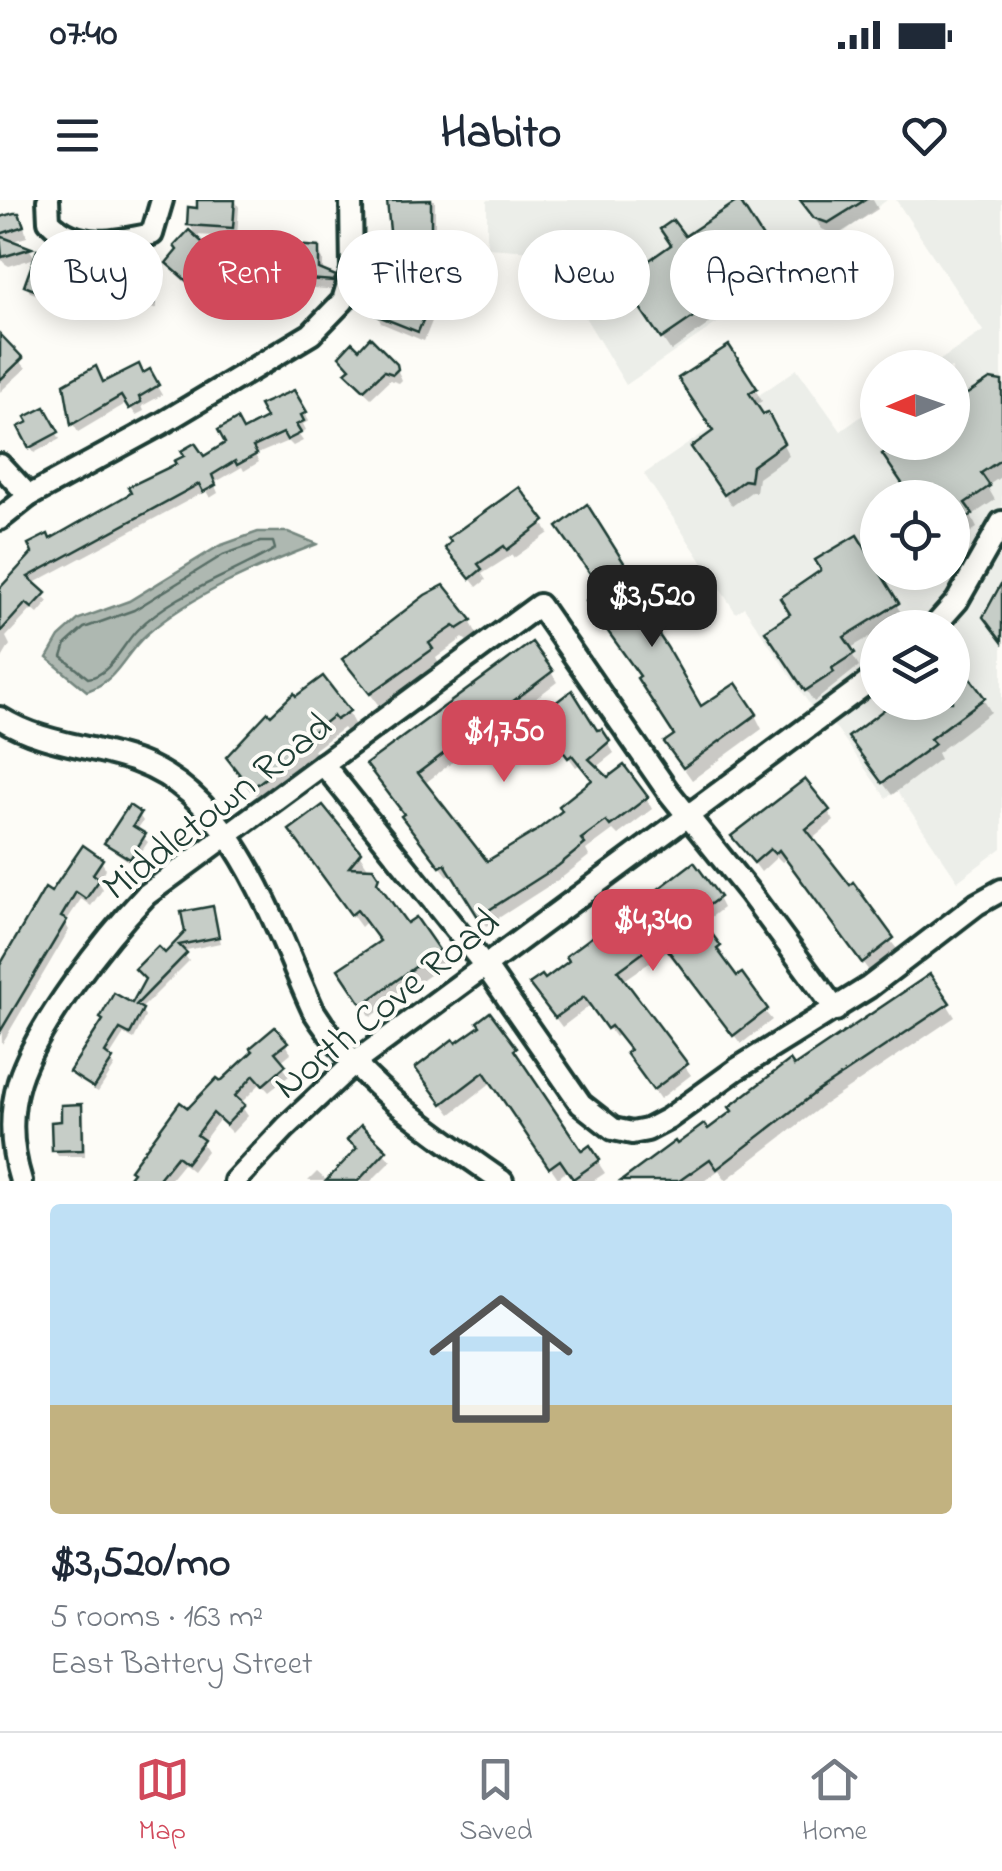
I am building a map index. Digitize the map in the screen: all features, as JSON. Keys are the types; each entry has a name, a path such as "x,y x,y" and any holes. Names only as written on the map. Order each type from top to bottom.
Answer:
{"street":[{"path":"48,200 49,221 59,232 78,240 114,242 152,234 162,200"},
{"path":"0,518 29,496 161,424 311,334 344,300 352,270 351,200"},
{"path":"0,465 29,496"},
{"path":"950,610 1002,522"},
{"name":"Middletown Road","path":"21,1181 12,1135 14,1102 29,1057 118,924 146,895 539,605 687,816"},
{"name":"North Cove Road","path":"235,1181 354,1063 860,688"},
{"path":"0,718 36,736 137,762 202,802 230,835 313,1010 328,1033 396,1106 502,1181"},
{"path":"323,764 486,967 581,1104 613,1130 632,1133 668,1119 737,1068 836,1010 1002,890"},
{"path":"687,816 738,877 836,1010"}],"shaded area":[{"path":"487,200 887,200 847,230 670,230 670,320 721,320 626,385 587,320 650,320 650,230 518,230 518,250 498,249 498,230 487,230"},
{"path":"896,200 1002,200 1002,848 958,881 897,791 886,798 837,729 812,708 744,607 736,613 644,474 797,369 841,431 860,417 860,460 970,460 970,350 955,350 983,331"}],"water":[{"path":"258,532 288,532 317,544 250,572 185,606 147,634 114,674 87,691 47,658 59,637 79,619 129,601 219,546"}],"building":[{"path":"197,200 235,200 233,228 187,225 188,207 197,208"},
{"path":"431,200 431,230 390,230 387,201"},
{"path":"739,200 758,230 694,230"},
{"path":"800,200 865,200 828,223 814,218"},
{"path":"19,213 24,226 0,234 0,217"},
{"path":"673,220 680,230 670,230 670,244 660,229"},
{"path":"0,236 30,247 30,249 2,257"},
{"path":"183,236 183,278 166,263 177,250 174,246"},
{"path":"670,246 670,320 689,320 661,339 648,320 650,260"},
{"path":"317,247 319,269 336,276 334,281 317,280"},
{"path":"388,320 423,320 418,332"},
{"path":"0,334 23,358 0,380"},
{"path":"370,337 398,369 393,374 384,371 364,390 345,372 350,368 339,356 352,342 359,349"},
{"path":"729,345 757,388 749,393 763,414 768,412 784,443 752,466 750,481 744,480 724,495 691,447 713,431 678,378"},
{"path":"139,364 143,373 150,369 159,385 139,397 141,402 129,409 121,396 71,425 64,384 96,366 103,382"},
{"path":"990,379 1002,381 1002,459 981,473 990,486 970,500 970,480 900,480 886,460 970,460 970,392"},
{"path":"294,390 307,412 301,415 304,421 296,425 301,433 287,440 283,433 253,447 257,454 212,475 216,485 203,492 199,484 28,577 46,593 32,608 26,603 0,632 0,588 32,553 28,544 48,534 50,539 131,493 128,487 176,464 174,461 184,456 181,451 195,443 204,456 225,443 218,430 237,419 243,430 266,418 259,405"},
{"path":"45,407 59,432 29,448 18,427 28,422 25,417"},
{"path":"519,487 545,521 507,550 504,546 478,564 482,569 470,579 445,548 451,542 448,538"},
{"path":"587,504 628,569 617,578 645,622 649,620 667,647 701,706 736,683 757,714 683,768 664,742 674,735 637,678 640,676 586,601 602,590 557,527"},
{"path":"857,535 860,590 891,590 899,603 888,610 860,610 860,627 844,637 855,653 805,691 765,631 790,614 780,598 821,570 815,560"},
{"path":"1002,582 1002,642 983,617"},
{"path":"444,585 472,620 458,629 454,626 429,643 433,649 370,694 342,659 425,595"},
{"path":"532,642 553,671 418,773 487,861 562,811 559,806 592,780 572,755 568,758 543,725 548,721 542,713 572,690 597,730 602,729 610,741 589,759 608,777 624,765 648,797 610,826 606,821 581,839 585,844 558,866 478,917 445,864 440,867 366,764"},
{"path":"323,676 350,711 336,720 333,716 308,736 311,741 300,750 298,747 251,789 226,757 268,712 271,715 294,693 296,696"},
{"path":"970,678 985,698 970,709"},
{"path":"870,720 955,720 930,739 935,744 882,783 848,737"},
{"path":"805,779 830,810 806,829 850,885 853,882 894,938 862,963 779,850 775,854 770,849 754,863 731,836"},
{"path":"129,805 141,813 133,826 146,834 130,859 104,843"},
{"path":"323,805 361,852 349,867 373,868 379,877 377,882 407,923 416,917 439,950 362,1005 338,969 380,941 357,910 351,915 289,830"},
{"path":"83,845 103,859 93,874 100,879 86,899 76,892 61,917 67,920 0,1032 0,965 45,888 51,892"},
{"path":"694,862 720,897 697,914 737,976 742,973 768,1009 733,1036 661,941 644,952 618,971 688,1064 653,1090 626,1053 630,1050 611,1026 607,1029 584,997 555,1018 529,984 542,975 545,979 569,961 566,956 631,908 635,913 660,894 657,890"},
{"path":"213,906 219,937 179,945 187,953 136,1005 143,1009 130,1034 120,1029 105,1053 113,1059 94,1088 69,1072 103,1020 100,1018 114,993 132,1003 145,979 135,969 158,946 165,953 185,932 181,912"},
{"path":"930,974 950,1003 815,1093 717,1169 710,1159 679,1181 621,1181 675,1141 677,1144 704,1124 708,1129 732,1111 729,1107 790,1060 794,1066"},
{"path":"490,1012 582,1151 590,1145 600,1160 573,1179 560,1160 549,1168 484,1072 442,1104 415,1068 453,1039 456,1043 480,1026 477,1022"},
{"path":"275,1027 288,1042 275,1052 286,1065 263,1085 254,1075 235,1096 245,1105 226,1125 213,1113 197,1135 204,1140 186,1163 177,1156 157,1181 126,1181 180,1102 188,1108"},
{"path":"82,1104 83,1150 52,1151 51,1122 61,1121 61,1105"},
{"path":"361,1125 387,1150 358,1181 326,1181 357,1148 347,1140"}]}
